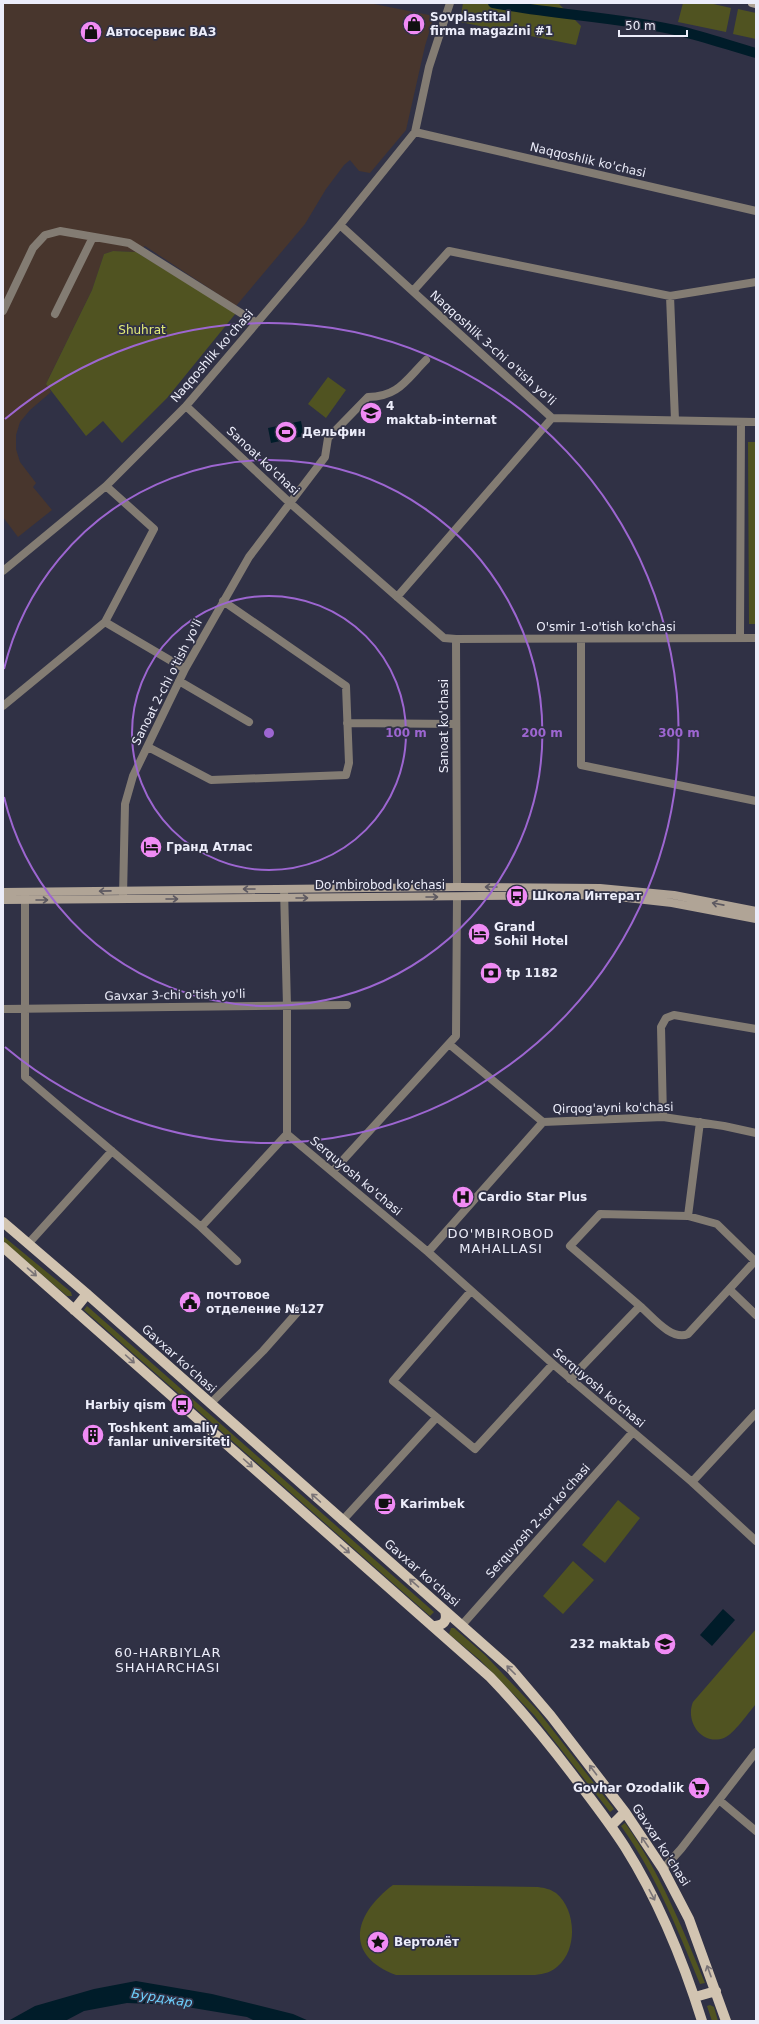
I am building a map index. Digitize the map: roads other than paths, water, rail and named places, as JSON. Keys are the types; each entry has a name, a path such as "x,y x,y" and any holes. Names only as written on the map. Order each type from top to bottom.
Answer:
{"main road":[{"path":"752,3 756,4"},
{"path":"457,887 457,897"},
{"name":"Doʻmbirobod koʻchasi","path":"3,892 457,887 624,890 674,895 756,911"},
{"name":"Doʻmbirobod koʻchasi","path":"3,900 600,896 625,897 672,903 756,919"},
{"name":"Gavxar ko'chasi","path":"3,1222 87,1294 342,1521 462,1625 511,1669 532,1692 625,1812 663,1869 689,1919 726,2021"},
{"path":"3,1246 490,1677 523,1711 611,1826 654,1898 694,1997 702,2021"},
{"path":"74,1310 87,1294"},
{"path":"432,1626 439,1626 444,1623 446,1617 445,1611"},
{"path":"611,1826 625,1812"},
{"path":"694,1997 716,1991"}],"street":[{"name":"Naqqoshlik ko'chasi","path":"3,571 106,486 186,406 340,225 415,132 429,67 450,3"},
{"name":"Naqqoshlik ko'chasi","path":"415,132 756,211"},
{"name":"Naqqoshlik 3-chi o'tish yo'li","path":"340,225 552,418 756,422"},
{"path":"3,311 33,248 45,235 60,231 129,243 257,322"},
{"path":"55,314 93,237"},
{"name":"Naqqoshlik 3-chi o'tish yo'li","path":"413,291 449,251 670,296 756,282"},
{"path":"670,296 675,420"},
{"name":"Sanoat 2-chi o'tish yo'li","path":"123,899 122,890 126,798 131,781 185,669 223,601 249,557 325,457 328,438 368,397 381,397 392,393 426,360"},
{"name":"Sanoat ko'chasi","path":"186,406 444,638 456,639 457,887"},
{"path":"398,597 552,418"},
{"path":"740,638 741,422"},
{"path":"3,706 105,622 154,529 106,486"},
{"path":"148,747 211,780 346,775 349,763 346,686 223,601"},
{"path":"105,622 185,669"},
{"name":"O'smir 1-o'tish ko'chasi","path":"456,639 581,640 756,638"},
{"path":"581,640 581,765 756,801"},
{"path":"179,681 249,722"},
{"path":"348,723 456,724"},
{"path":"201,1227 287,1134 287,1006 284,889"},
{"path":"25,891 25,1077 201,1227 237,1261"},
{"path":"333,1170 456,1036 457,897"},
{"name":"Gavxar 3-chi o'tish yo'li","path":"3,1009 347,1005"},
{"path":"663,1117 661,1027 666,1018 674,1015 756,1029"},
{"name":"Qirqog'ayni ko'chasi","path":"449,1044 543,1122 663,1117 700,1122 756,1133"},
{"path":"428,1252 543,1122"},
{"path":"688,1216 700,1122"},
{"name":"Serquyosh ko'chasi","path":"287,1134 333,1170 428,1252 570,1379 692,1482 756,1541"},
{"path":"28,1244 112,1151"},
{"path":"600,1214 688,1216 717,1224 756,1261 730,1290 688,1334 684,1336 673,1334 570,1246 600,1214"},
{"path":"730,1290 756,1315"},
{"path":"471,1292 393,1381 475,1449 553,1364"},
{"path":"570,1379 640,1306"},
{"path":"210,1404 263,1351 302,1307"},
{"path":"692,1482 756,1413"},
{"path":"342,1521 436,1418"},
{"name":"Serquyosh 2-tor koʻchasi","path":"462,1625 633,1432"},
{"path":"663,1869 681,1849 756,1752"},
{"path":"719,1800 756,1831"}],"water":[{"name":"Дельфин","path":"301,421 304,436 271,443 268,428"},
{"path":"723,1609 735,1620 712,1646 700,1635"},
{"name":"Бурджар","path":"136,1981 212,1994 293,2014 309,2021 255,2021 247,2017 175,2005 127,2003 84,2011 65,2021 8,2021 35,2006 94,1989"}],"waterway":[{"path":"493,3 657,26 689,33 756,53"}],"place":[{"name":"Sovplastital firma magazini #1","path":"414,24"},
{"name":"Автосервис ВАЗ","path":"91,32"},
{"name":"4 maktab-internat","path":"371,413"},
{"name":"Дельфин","path":"286,432"},
{"name":"Гранд Атлас","path":"151,847"},
{"name":"Школа Интерат","path":"517,896"},
{"name":"Grand Sohil Hotel","path":"479,934"},
{"name":"tp 1182","path":"491,973"},
{"name":"Cardio Star Plus","path":"463,1197"},
{"name":"почтовое отделение №127","path":"190,1302"},
{"name":"Harbiy qism","path":"182,1405"},
{"name":"Toshkent amaliy fanlar universiteti","path":"93,1435"},
{"name":"Karimbek","path":"385,1504"},
{"name":"232 maktab","path":"665,1644"},
{"name":"Govhar Ozodalik","path":"699,1788"},
{"name":"Вертолёт","path":"378,1942"}],"district":[{"name":"DO'MBIROBOD MAHALLASI","path":"501,1240"},
{"name":"60-HARBIYLAR SHAHARCHASI","path":"168,1660"}],"park label":[{"name":"Shuhrat","path":"142,330"}]}
